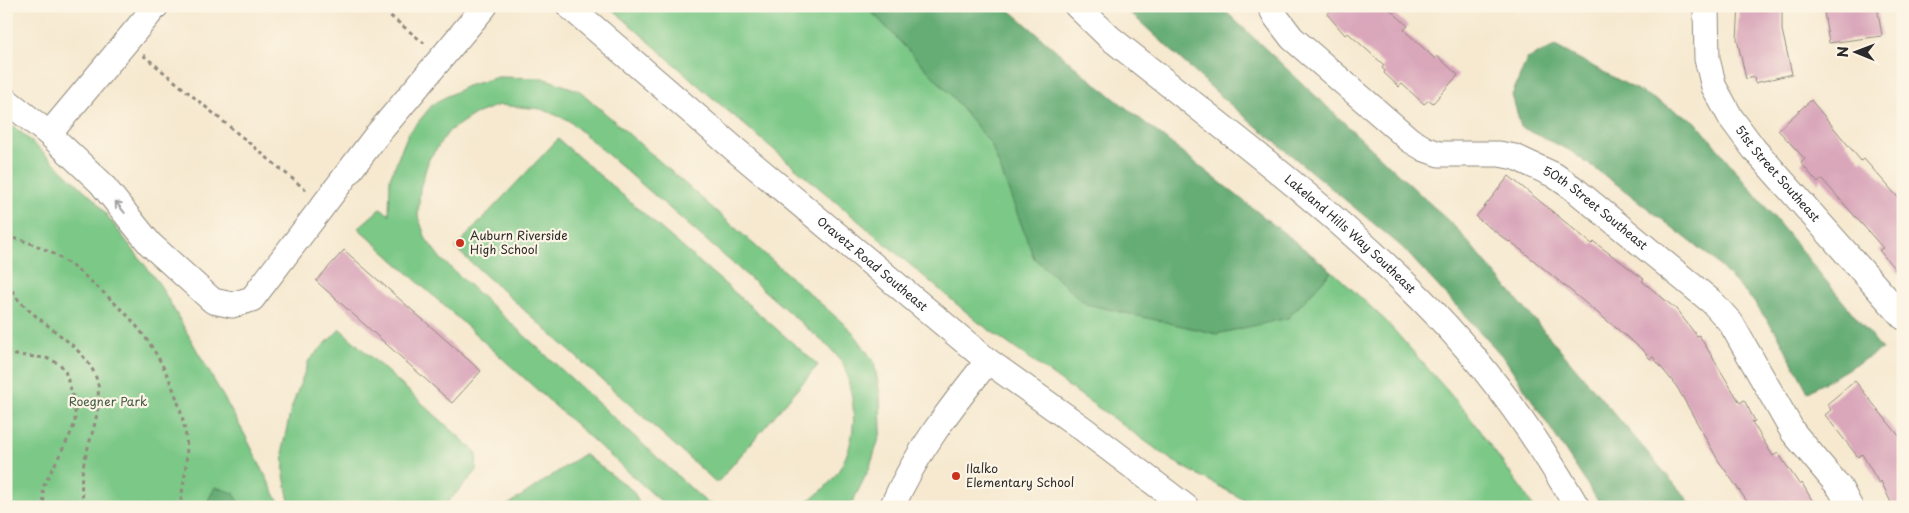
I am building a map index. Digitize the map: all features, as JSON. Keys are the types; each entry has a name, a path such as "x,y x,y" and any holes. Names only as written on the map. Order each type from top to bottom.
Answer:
{"street":[{"path":"49,134 156,6"},
{"path":"6,100 49,134 101,183 150,244 213,301 232,305 252,299 376,136 485,6"},
{"name":"Oravetz Road Southeast","path":"568,6 738,152 988,361 1082,428 1186,507"},
{"name":"Lakeland Hills Way Southeast","path":"1077,6 1109,37 1336,218 1422,300 1484,369 1535,438 1577,507"},
{"name":"50th Street Southeast","path":"1270,6 1292,38 1410,140 1425,149 1439,154 1499,154 1515,157 1554,175 1573,188 1712,302 1731,323 1793,432 1840,488 1850,507"},
{"name":"51st Street Southeast","path":"1706,6 1707,59 1714,87 1731,118 1754,149 1903,317"},
{"path":"892,507 913,463 929,437 988,361"}],"path":[{"path":"378,6 443,57"},
{"path":"127,41 324,204"},
{"path":"6,237 20,239 50,250 81,271 138,327 154,351 180,408 186,432 186,456 180,507"},
{"path":"6,276 15,296 32,313 75,348 88,362 98,385 98,410 81,472 86,507"},
{"path":"6,354 46,358 60,364 65,371 71,390 75,409 74,423 69,437 43,487 44,507"}],"green space":[{"path":"609,6 866,6 952,95 992,144 1034,258 1288,318 1332,271 1385,320 1466,412 1533,507 1257,507 1173,461 978,322 708,94"},
{"path":"866,6 1005,6 1081,72 1332,271 1288,318 1217,334 1086,304 1034,258 991,144 951,95"},
{"path":"1123,6 1220,6 1457,229 1694,507 1602,507 1505,359 1402,247 1226,101"},
{"path":"1555,46 1695,121 1882,349 1808,392 1778,335 1753,301 1713,259 1569,150 1521,127 1512,95 1527,59"},
{"path":"498,77 543,78 580,91 853,332 874,362 880,395 881,432 870,467 853,501 847,507 796,507 827,486 838,472 846,456 854,421 853,403 847,373 841,361 830,348 568,120 541,109 499,105 475,114 449,131 429,159 420,188 418,216 426,239 441,259 707,503 722,507 667,507 358,228 381,208 389,215 390,178 408,134 434,103 467,86"},
{"name":"Roegner Park","path":"6,122 23,134 95,200 160,285 245,435 281,507 6,507"},
{"path":"558,139 818,365 717,483 455,248"},
{"path":"340,329 477,453 476,472 443,507 290,507 284,475 283,445 291,409 309,360"},
{"path":"584,454 633,491 641,507 505,507"},
{"path":"215,487 234,493 241,507 205,507"}],"building":[{"path":"1335,6 1386,6 1408,26 1404,30 1435,59 1437,56 1458,75 1433,103 1429,100 1424,104 1402,84 1399,87 1384,73 1385,71 1382,68 1384,65 1348,33 1345,35 1327,14"},
{"path":"1739,6 1782,6 1782,30 1792,74 1755,83 1754,77 1746,79 1737,39"},
{"path":"1823,6 1877,6 1882,36 1829,43"},
{"path":"1811,100 1861,161 1864,159 1903,203 1903,279 1879,250 1883,248 1822,179 1818,183 1801,163 1805,159 1778,130"},
{"path":"1509,176 1592,244 1594,242 1644,279 1642,281 1676,309 1697,336 1699,335 1740,403 1744,400 1755,421 1752,422 1773,456 1778,453 1800,485 1802,483 1816,507 1751,507 1718,460 1677,387 1653,357 1650,359 1644,351 1510,241 1476,217"},
{"path":"344,250 481,371 452,403 316,281"},
{"path":"1855,381 1903,441 1903,507 1893,507 1881,481 1879,483 1862,454 1858,457 1825,415 1831,410 1827,404"}],"place":[{"name":"Auburn Riverside High School","path":"460,243"},
{"name":"Ilalko Elementary School","path":"956,476"}]}
